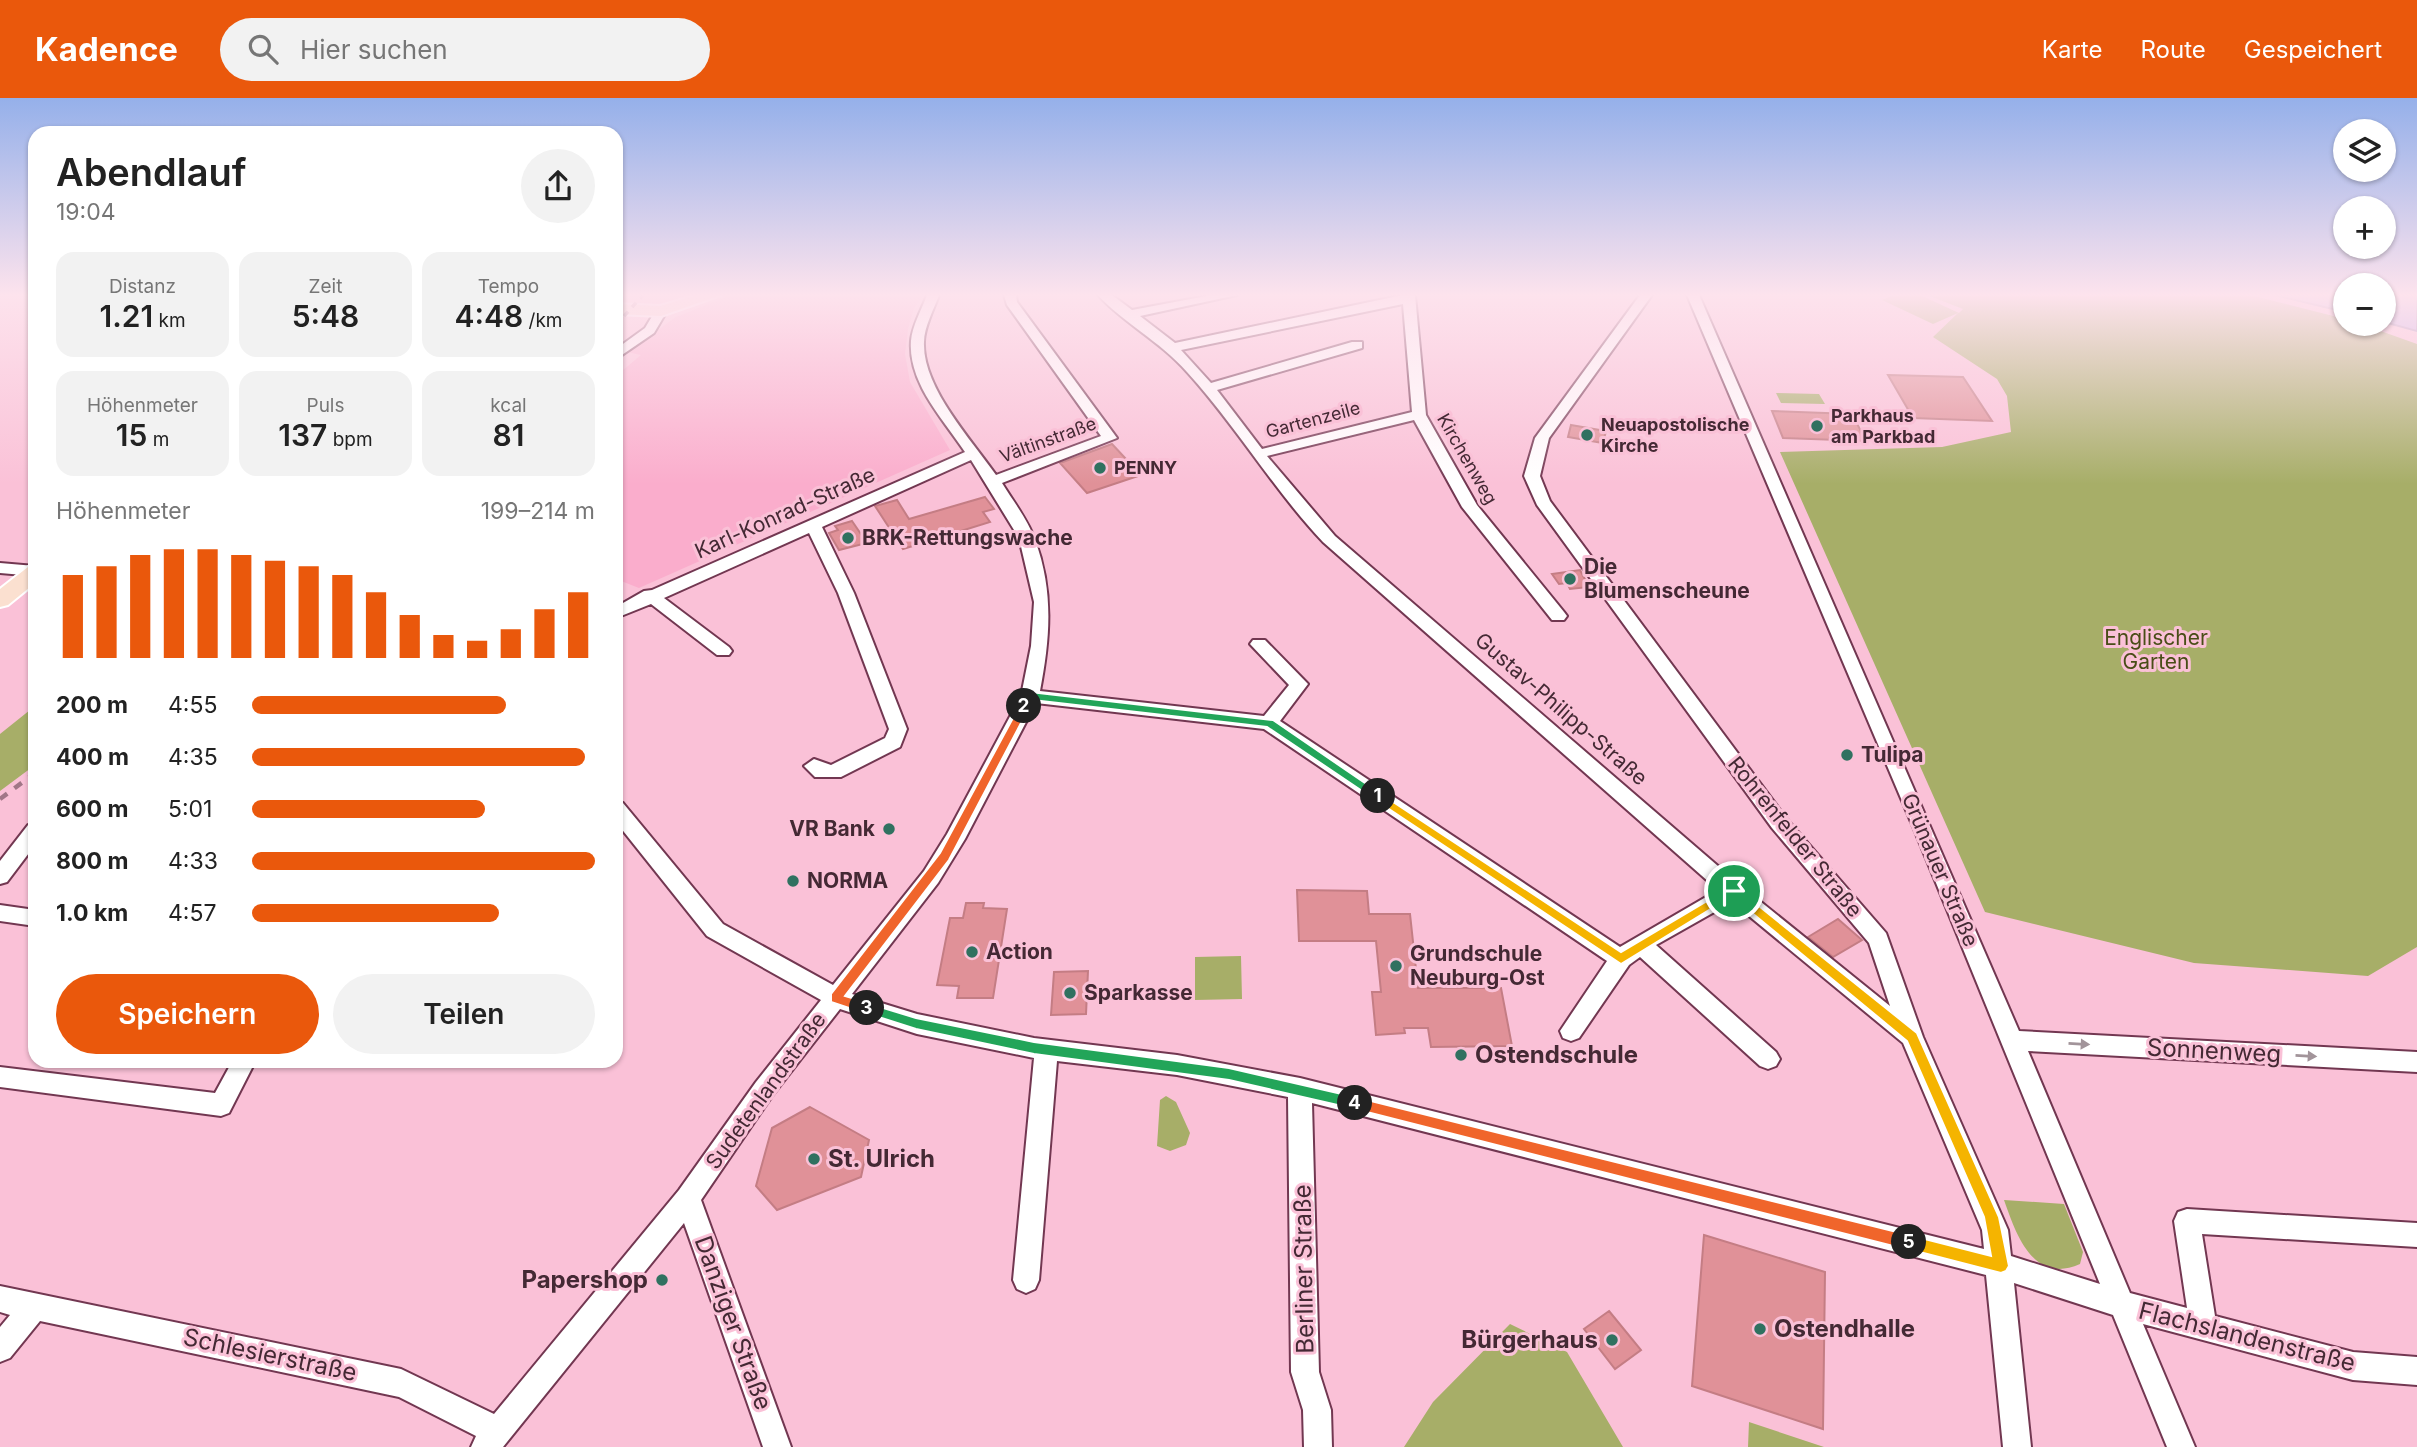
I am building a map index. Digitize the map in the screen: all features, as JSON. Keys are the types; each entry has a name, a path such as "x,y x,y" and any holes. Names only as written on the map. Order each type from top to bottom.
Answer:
{"main road":[{"path":"0,600 28,578"}],"street":[{"name":"Sudetenlandstraße","path":"491,1439 688,1198 764,1089 945,856 1030,696 1040,646 1042,602 1027,538 993,481 926,384 919,358"},
{"name":"Vältinstraße","path":"993,481 1110,438 1052,358"},
{"name":"Gustav-Philipp-Straße","path":"1180,358 1293,501 1329,539 1734,891 1912,1037"},
{"path":"1206,389 1313,358"},
{"name":"Kirchenweg","path":"1412,358 1419,415 1470,507 1558,615"},
{"name":"Rohrenfelder Straße","path":"1600,358 1542,438 1532,476 1542,502 1659,663 1779,823 1878,939 1912,1037 1991,1217 2001,1266 2017,1447"},
{"name":"Grünauer Straße","path":"1720,358 1924,829 2181,1447"},
{"name":"Gartenzeile","path":"1258,454 1400,416 1419,415"},
{"name":"Karl-Konrad-Straße","path":"623,609 972,454"},
{"path":"813,524 846,593 898,729 893,742 834,772 822,772 814,766"},
{"path":"0,568 28,571"},
{"path":"650,595 723,651"},
{"path":"1259,644 1299,684 1269,723"},
{"path":"1030,696 1269,723 1621,959"},
{"path":"623,817 715,930 836,998 916,1024 1046,1049 1177,1065 1300,1089 2001,1266"},
{"path":"0,876 28,839"},
{"path":"1572,1031 1621,959 1640,944 1734,891"},
{"path":"0,913 28,917"},
{"path":"1640,944 1768,1059"},
{"name":"Sonnenweg","path":"2011,1040 2417,1062"},
{"path":"1026,1280 1046,1049"},
{"path":"0,1077 221,1105 241,1068"},
{"name":"Berliner Straße","path":"1300,1089 1306,1372 1317,1410 1318,1447"},
{"name":"Danziger Straße","path":"688,1198 777,1447"},
{"path":"2203,1325 2187,1220 2417,1235"},
{"name":"Flachslandenstraße","path":"2001,1266 2120,1304 2353,1366 2417,1371"},
{"name":"Schlesierstraße","path":"0,1299 401,1383 449,1405 491,1439"},
{"path":"0,1348 35,1306"}],"shaded area":[{"path":"637,358 906,358 910,382 950,450 639,588 623,582 623,370"}],"green space":[{"name":"Englischer Garten","path":"1965,358 2417,358 2417,947 2368,976 2194,963 1985,912 1780,452 1942,447 2011,432 2007,396 1997,379"},
{"path":"1776,393 1819,394 1825,404 1781,403"},
{"path":"28,712 28,770 0,791 0,734"},
{"path":"1241,956 1242,999 1195,1000 1195,957"},
{"path":"1166,1096 1176,1102 1190,1133 1186,1145 1170,1151 1157,1146 1160,1100"},
{"path":"2004,1200 2064,1204 2083,1252 2080,1264 2064,1269 2050,1268 2038,1262 2021,1241"},
{"path":"1510,1324 1567,1352 1623,1447 1404,1447 1433,1402"},
{"path":"1749,1422 1824,1447 1748,1447"}],"building":[{"path":"1888,375 1963,377 1992,421 1913,418"},
{"name":"Parkhaus am Parkbad","path":"1772,411 1852,414 1866,441 1783,438"},
{"name":"Neuapostolische Kirche","path":"1571,425 1606,431 1603,443 1568,437"},
{"name":"PENNY","path":"1112,444 1141,475 1087,493 1060,463"},
{"path":"985,497 994,509 983,512 990,522 903,549 875,506 897,500 909,519"},
{"name":"BRK-Rettungswache","path":"852,521 867,543 839,550 829,533 838,530 835,526"},
{"name":"Die Blumenscheune","path":"1580,570 1589,587 1570,589 1567,583 1559,584 1552,574"},
{"name":"Grundschule Neuburg-Ost","path":"1297,890 1367,891 1369,914 1410,914 1418,988 1501,988 1512,1046 1431,1047 1428,1028 1404,1028 1405,1033 1376,1035 1372,992 1381,992 1376,941 1299,941"},
{"name":"Action","path":"966,903 984,903 983,908 1007,909 993,998 957,998 959,986 937,985 950,918 963,918"},
{"path":"1838,919 1862,940 1833,957 1808,937"},
{"name":"Sparkasse","path":"1088,971 1086,1014 1051,1015 1054,972"},
{"name":"St. Ulrich","path":"810,1107 869,1140 861,1177 777,1210 756,1186 772,1128"},
{"name":"Ostendhalle","path":"1704,1235 1825,1272 1823,1429 1692,1386"},
{"name":"Bürgerhaus","path":"1609,1311 1641,1350 1615,1369 1584,1329"}],"railway":[{"path":"0,799 28,778"}],"place":[{"name":"Parkhaus am Parkbad","path":"1817,426"},
{"name":"Neuapostolische Kirche","path":"1587,435"},
{"name":"PENNY","path":"1100,468"},
{"name":"BRK-Rettungswache","path":"848,538"},
{"name":"Die Blumenscheune","path":"1570,579"},
{"name":"Tulipa","path":"1847,755"},
{"name":"VR Bank","path":"889,829"},
{"name":"NORMA","path":"793,881"},
{"name":"Action","path":"972,952"},
{"name":"Grundschule Neuburg-Ost","path":"1396,966"},
{"name":"Sparkasse","path":"1070,993"},
{"name":"Ostendschule","path":"1461,1055"},
{"name":"St. Ulrich","path":"814,1159"},
{"name":"Papershop","path":"662,1280"},
{"name":"Ostendhalle","path":"1760,1329"},
{"name":"Bürgerhaus","path":"1612,1340"}],"route":[{"path":"1030,696 1269,723 1621,959 1640,944 1734,891 1912,1037 1991,1217 2001,1266 1300,1089 1177,1065 1034,1048 916,1024 836,998 945,856 1030,696"}]}
